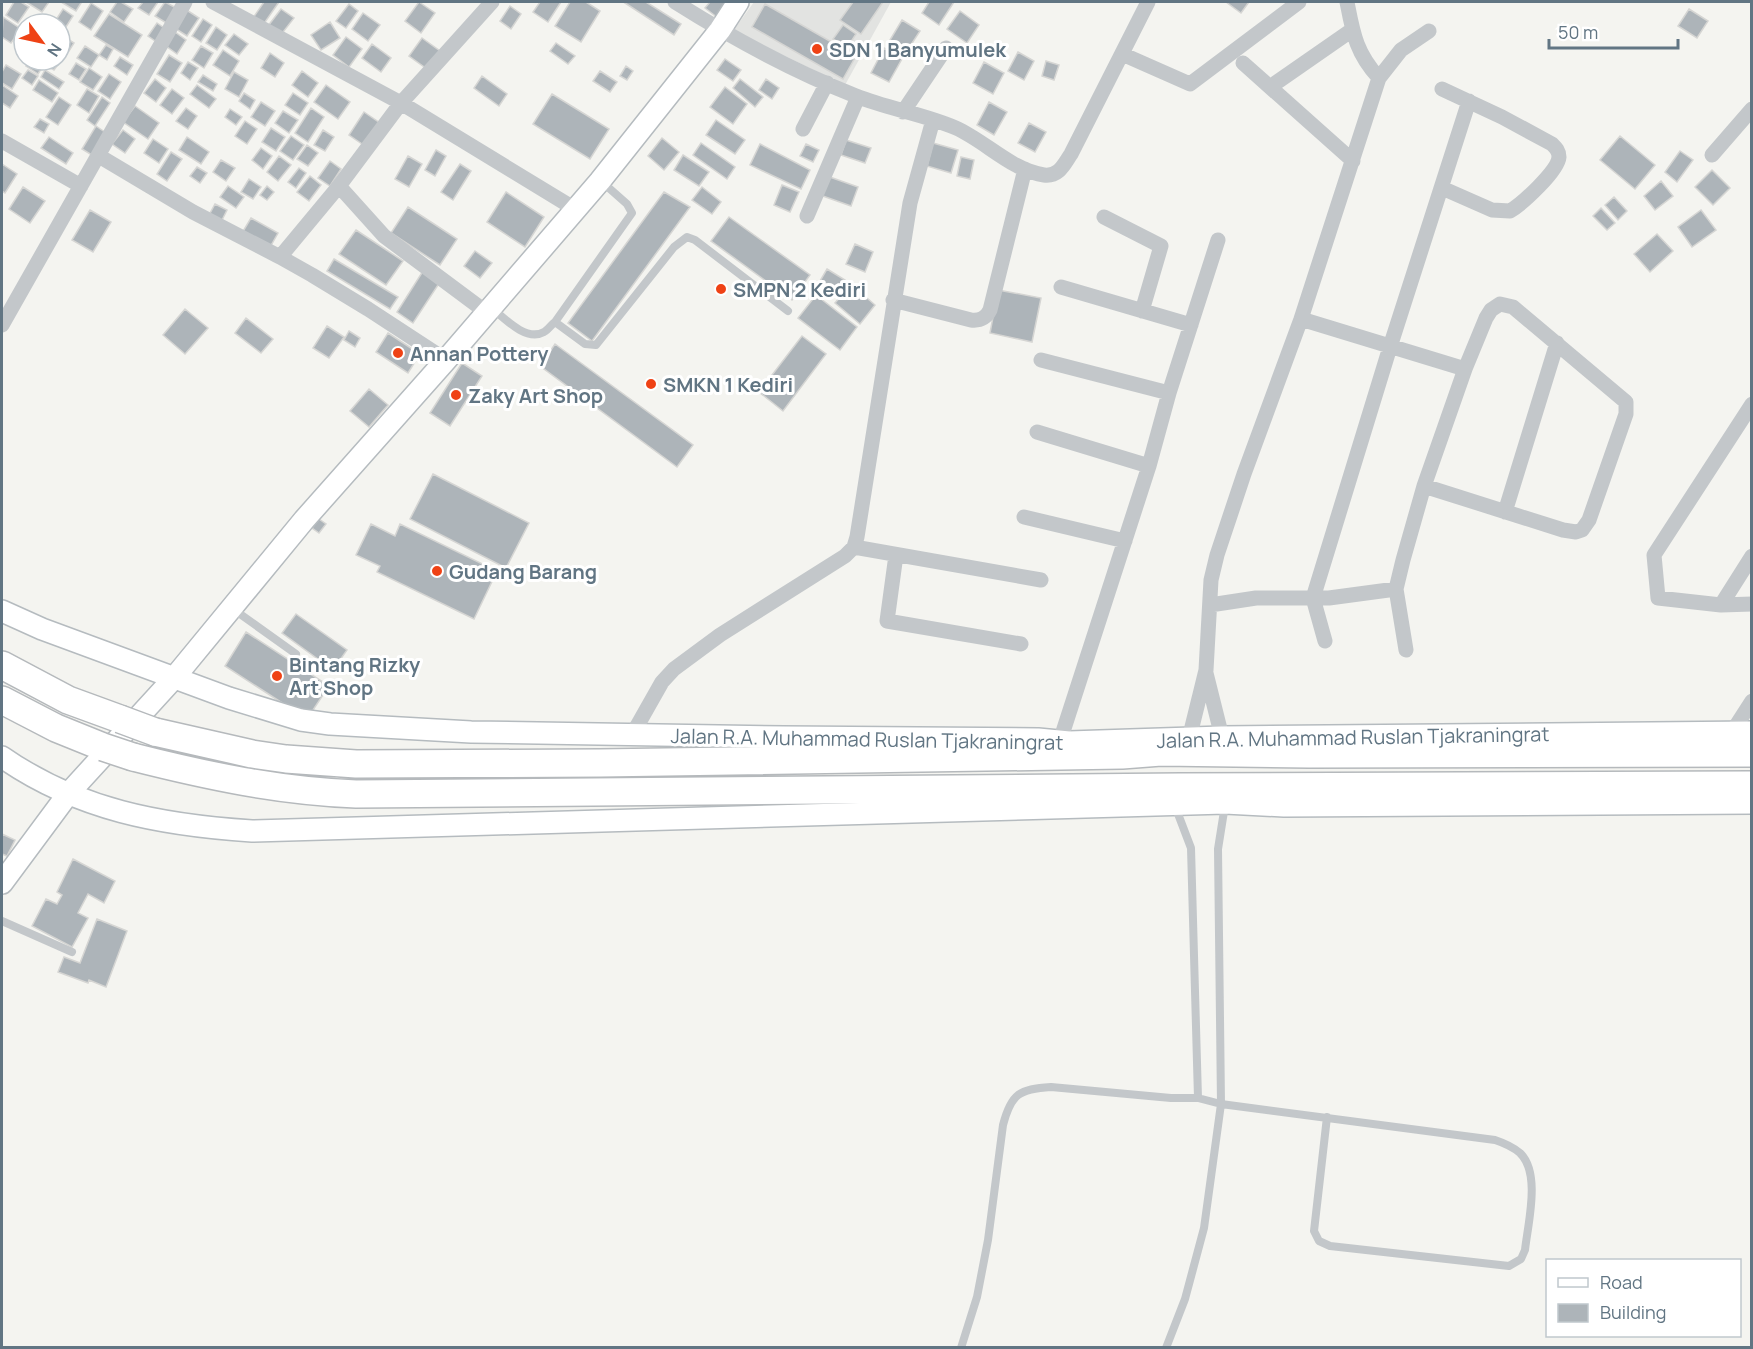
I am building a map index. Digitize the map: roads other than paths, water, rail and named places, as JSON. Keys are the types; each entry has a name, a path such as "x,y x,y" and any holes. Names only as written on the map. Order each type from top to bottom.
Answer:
{"highway":[{"name":"Jalan R.A. Muhammad Ruslan Tjakraningrat","path":"2,665 68,700 155,732 252,754 356,764 589,763 1122,755 1161,752 1752,753"},
{"path":"2,700 56,728 133,757 246,783 307,792 346,794 1127,789 1204,798 1225,803"},
{"path":"1161,752 1189,739"},
{"path":"1065,741 1097,747 1122,755"},
{"path":"1178,796 1752,785"},
{"path":"1064,807 1127,789"}],"street":[{"path":"2,325 185,2"},
{"path":"213,2 401,103 576,209"},
{"path":"280,257 339,186 401,103 492,2"},
{"path":"675,2 720,30 827,83 858,97 933,120 965,133 1025,168 1047,175 1060,170 1071,154 1148,2"},
{"path":"2,883 68,794 174,678 304,520 576,209 720,30 738,2"},
{"path":"1122,54 1190,84 1299,2"},
{"path":"1347,2 1352,30 1363,59 1379,78"},
{"path":"1270,87 1352,30"},
{"path":"1189,739 1206,670 1211,580 1226,526 1301,319 1379,78 1401,50 1429,31"},
{"path":"903,112 946,48"},
{"path":"1243,63 1353,161"},
{"path":"803,129 827,83"},
{"path":"1442,89 1552,144 1558,152 1558,161 1553,171 1510,211 1492,210 1442,188"},
{"path":"807,216 858,97"},
{"path":"1325,641 1313,598 1469,101"},
{"path":"1712,155 1752,109"},
{"path":"632,735 657,689 674,669 720,635 845,556 854,548 910,203 933,120"},
{"path":"2,141 81,186"},
{"path":"99,156 193,212 280,257 368,309 446,360"},
{"path":"893,300 971,320 986,317 990,310 1025,168"},
{"path":"339,186 384,236 488,310"},
{"path":"1104,218 1161,246 1142,311"},
{"path":"1065,741 1169,393 1218,240"},
{"path":"1061,287 1191,325"},
{"path":"1406,650 1396,589 1424,486 1465,369 1491,310 1497,304 1503,303 1513,307 1626,402 1626,414 1589,520 1582,530 1576,532 1563,530 1424,486"},
{"path":"1301,319 1465,369"},
{"path":"1505,512 1557,343"},
{"path":"1041,360 1169,393"},
{"path":"1752,404 1654,555 1658,598 1720,605 1752,604"},
{"path":"1037,432 1149,466"},
{"path":"1024,517 1125,541"},
{"path":"854,548 1041,580"},
{"path":"896,555 887,621 1021,644"},
{"path":"1720,605 1752,556"},
{"path":"1210,605 1256,598 1353,596 1396,589"},
{"name":"Jalan R.A. Muhammad Ruslan Tjakraningrat","path":"2,611 42,629 274,713 330,724 471,732 1017,738 1065,741 1222,737 1742,732"},
{"path":"1206,670 1222,737"},
{"path":"1742,732 1752,701"},
{"path":"2,757 68,794 111,809 174,824 252,831 1064,807 1178,796"},
{"path":"1225,803 1284,806 1752,802"}],"lane":[{"path":"488,310 526,333 540,334 555,322 632,213 627,204 600,180"},
{"path":"555,322 585,344 596,345 674,247 687,237 695,240 788,311"},
{"path":"233,609 296,654"},
{"path":"1178,796 1191,848 1198,1098"},
{"path":"1166,1347 1185,1299 1204,1228 1221,1104 1218,849 1225,803"},
{"path":"2,921 72,952"},
{"path":"961,1347 977,1297 992,1216 1007,1109 1014,1097 1033,1088 1051,1087 1170,1098 1198,1098 1221,1104 1327,1117 1496,1140 1521,1153 1528,1163 1532,1178 1525,1250 1521,1259 1509,1266 1330,1246 1319,1241 1314,1231 1327,1117"}],"place":[{"name":"SDN 1 Banyumulek","path":"817,49"},
{"name":"SMPN 2 Kediri","path":"721,289"},
{"name":"Annan Pottery","path":"398,353"},
{"name":"SMKN 1 Kediri","path":"651,384"},
{"name":"Zaky Art Shop","path":"456,395"},
{"name":"Gudang Barang","path":"437,571"},
{"name":"Bintang Rizky Art Shop","path":"277,676"}]}
